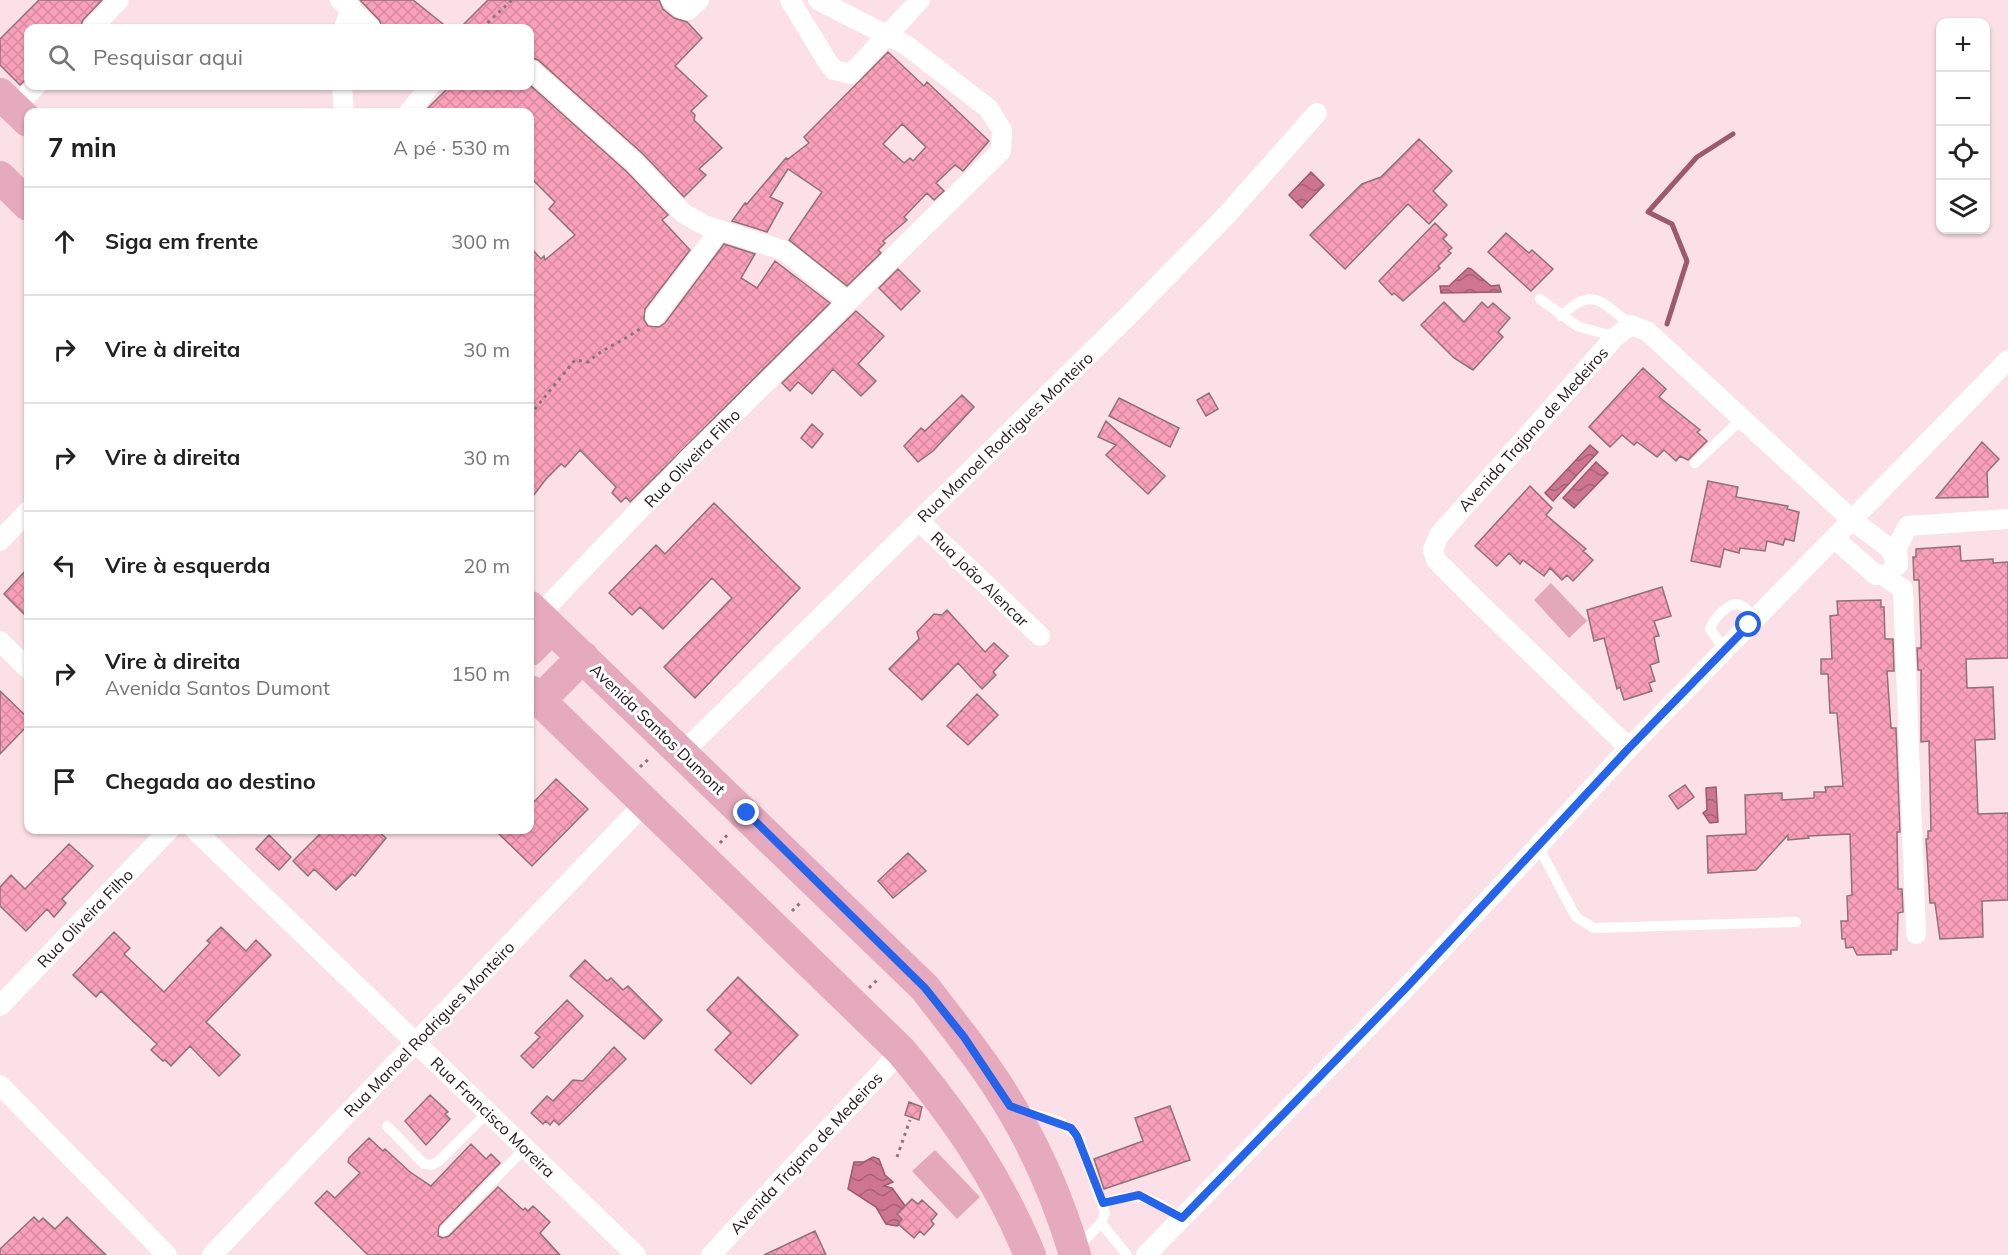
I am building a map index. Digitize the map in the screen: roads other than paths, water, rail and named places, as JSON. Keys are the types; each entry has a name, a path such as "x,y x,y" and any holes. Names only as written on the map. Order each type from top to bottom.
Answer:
{"main road":[{"path":"0,177 24,201"},
{"path":"534,637 540,617"},
{"name":"Avenida Santos Dumont","path":"540,617 747,813 925,988 964,1037 1029,1139 1053,1193 1075,1253"},
{"path":"583,657 534,696 901,1051 942,1100 980,1154 1013,1214 1029,1255"}],"street":[{"path":"96,24 119,0"},
{"path":"670,0 682,9 688,10 699,0"},
{"path":"790,0 827,61 834,70 843,74 857,71 886,35 920,0"},
{"name":"Rua Oliveira Filho","path":"540,617 687,460 1001,151 1002,130 988,108 906,45 818,0"},
{"path":"344,24 345,4"},
{"path":"345,4 367,24"},
{"path":"534,73 635,163 683,213 720,230 785,251 847,301"},
{"path":"14,108 32,90"},
{"path":"342,90 344,108"},
{"path":"412,108 427,90"},
{"name":"Rua Manoel Rodrigues Monteiro","path":"683,752 1161,282 1224,218 1317,113"},
{"path":"655,316 720,230"},
{"path":"1631,325 1647,331 1852,520 1881,542 1898,561"},
{"name":"Avenida Trajano de Medeiros","path":"1629,748 1436,560 1432,550 1439,534 1615,337 1631,325"},
{"path":"1146,1255 1406,988 1629,748 2008,360"},
{"path":"0,541 24,515"},
{"path":"1881,542 1908,526 2008,519"},
{"name":"Rua João Alencar","path":"919,521 1041,636"},
{"path":"1908,526 1897,548 1903,589 1916,934"},
{"path":"1834,538 1876,575 1884,576 1903,589"},
{"path":"1884,576 1893,571 1898,561"},
{"path":"0,641 24,665"},
{"name":"Rua Manoel Rodrigues Monteiro","path":"212,1255 645,802"},
{"name":"Rua Oliveira Filho","path":"0,1006 165,834"},
{"name":"Rua Francisco Moreira","path":"199,834 636,1255"},
{"name":"Avenida Trajano de Medeiros","path":"711,1255 901,1051"},
{"path":"0,1085 167,1255"}],"lane":[{"path":"1561,316 1574,304 1590,297 1598,299 1631,325"},
{"path":"1540,299 1577,326 1615,337"},
{"path":"1695,463 1743,418"},
{"path":"1725,650 1710,628 1727,607 1737,604 1756,618"},
{"path":"1538,846 1576,917 1594,928 1796,922"},
{"path":"1010,1106 1071,1128 1077,1136 1103,1203 1104,1213 1101,1223 1075,1253"},
{"path":"387,1126 424,1164 432,1166 440,1161 488,1113"},
{"path":"444,1231 525,1148"},
{"path":"1103,1203 1139,1195 1182,1218"},
{"path":"1101,1223 1127,1255"}],"water":[{"path":"1311,172 1324,185 1302,208 1289,195"},
{"path":"1468,268 1491,286 1499,285 1501,292 1441,293 1440,286 1449,286"},
{"path":"1590,445 1598,452 1553,501 1545,493"},
{"path":"1596,462 1608,473 1574,508 1563,498"},
{"path":"1716,787 1718,822 1710,823 1703,813 1707,810 1706,788"},
{"path":"873,1157 879,1159 885,1175 893,1182 884,1186 892,1188 906,1207 904,1221 897,1226 886,1224 876,1207 848,1189 854,1162 864,1162"}],"waterway":[{"path":"1667,324 1687,261 1672,224 1648,212 1697,157 1733,134"}]}
